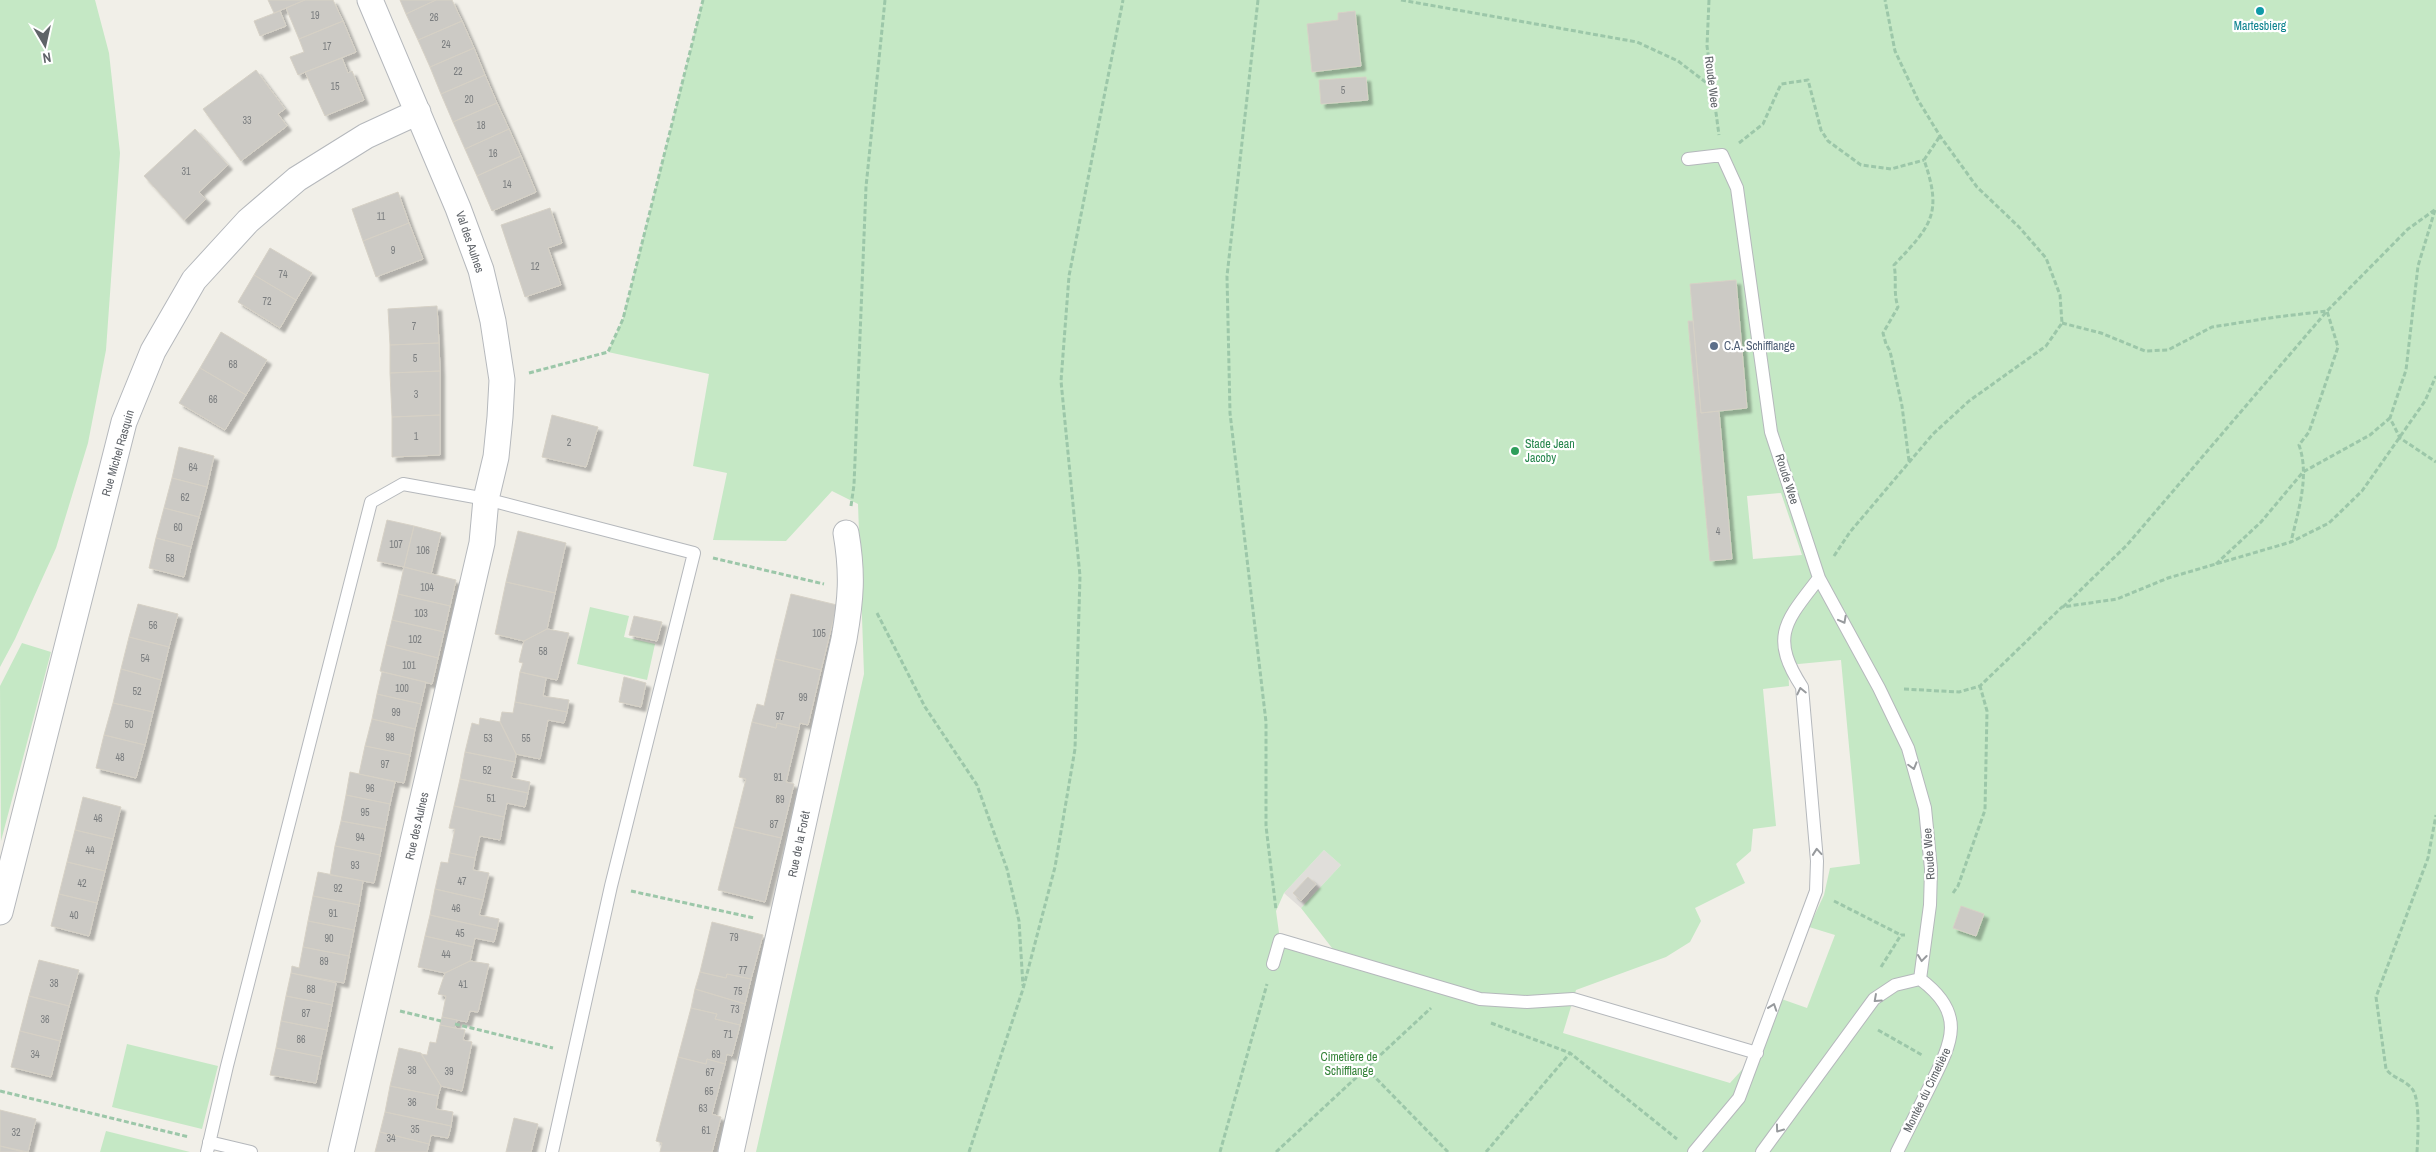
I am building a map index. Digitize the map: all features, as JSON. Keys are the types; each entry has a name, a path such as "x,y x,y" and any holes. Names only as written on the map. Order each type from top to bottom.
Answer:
{"street":[{"name":"Val des Aulnes","path":"370,0 458,208 481,270 493,321 502,380 496,457 486,499"},
{"name":"Rue Michel Rasquin","path":"0,912 124,422 153,351 194,280 248,221 297,180 366,136 418,112"},
{"name":"Rue des Aulnes","path":"341,1152 482,543 486,499"},
{"name":"Rue de la Forêt","path":"731,1152 844,639 851,594 852,566 846,534"}],"lane":[{"path":"1688,159 1722,155"},
{"name":"Roude Wee","path":"1722,155 1736,188 1771,432 1819,578 1879,688 1908,748 1925,808 1931,869 1930,905 1920,979"},
{"path":"251,1152 208,1147 371,502 404,484 486,499 694,553 611,886 552,1152"},
{"path":"1694,1152 1739,1098 1816,891 1817,861 1802,687 1788,665 1782,636 1796,607 1819,578"},
{"path":"1273,964 1280,940 1480,999 1527,1002 1573,999 1756,1053"},
{"path":"1762,1152 1874,999 1895,985 1920,979"},
{"name":"Montée du Cimetière","path":"1897,1152 1949,1048 1951,1028 1947,1008 1936,991 1920,979"}],"path":[{"path":"502,380 608,352 623,319 702,0"},
{"path":"846,534 854,485 866,188 885,0"},
{"path":"969,1152 1023,989 1055,867 1075,749 1080,576 1061,381 1069,276 1123,0"},
{"path":"1258,0 1227,276 1230,413 1266,722 1266,826 1276,910"},
{"path":"1401,0 1637,42 1678,61 1712,87"},
{"name":"Roude Wee","path":"1709,0 1707,46 1722,155"},
{"path":"1819,578 1850,532 1933,434 1969,401 2046,346 2062,323 2060,295 2046,258 2019,227 1977,187 1940,136 1918,100 1895,51 1885,0"},
{"path":"1722,155 1763,124 1781,84 1808,80 1821,130 1828,141 1861,165 1891,169 1924,160 1940,136"},
{"path":"1909,461 1902,406 1890,351 1883,333 1898,307 1893,293 1896,277 1894,265 1928,227 1933,207 1932,183 1924,160"},
{"path":"1879,688 1960,692 1980,686 2127,545 2327,311 2408,230 2436,209"},
{"path":"2216,564 2262,522 2303,472 2370,435 2390,418 2406,370 2418,266 2436,209"},
{"path":"2062,323 2101,333 2145,351 2168,350 2212,327 2276,316 2327,311"},
{"path":"2291,542 2301,497 2304,458 2299,445 2309,432 2338,347 2327,311"},
{"path":"2062,607 2117,599 2168,578 2291,542 2329,523 2362,491 2425,402 2436,376"},
{"path":"2390,418 2400,438 2436,462"},
{"path":"694,553 836,586 872,603 925,707 977,785 1007,869 1019,921 1023,989"},
{"path":"2417,1152 2419,1123 2414,1091 2402,1079 2391,1077 2386,1069 2376,997 2428,858 2436,815"},
{"path":"611,886 782,925"},
{"path":"1816,891 1901,935"},
{"path":"1220,1152 1273,964"},
{"path":"1276,1152 1436,1002"},
{"path":"376,1005 441,1021"},
{"path":"1490,1022 1570,1052 1677,1140"},
{"path":"455,1024 575,1053"},
{"path":"1486,1152 1570,1052"},
{"path":"1366,1068 1448,1152"},
{"path":"0,1091 208,1147"}],"shaded area":[{"path":"1324,850 1341,865 1301,908 1284,893"}],"green space":[{"path":"0,0 95,0 109,53 120,153 106,350 88,443 56,548 15,639 0,667"},
{"name":"Cimetière de Schifflange","path":"703,0 2436,0 2436,1152 756,1152 864,674 858,504 832,491 786,541 713,540 727,473 693,466 709,374 608,352 623,319","holes":["1781,493 1802,555 1753,559 1747,496","1841,660 1860,864 1830,868 1824,895 1809,927 1835,935 1807,1008 1776,997 1757,1053 1730,1083 1563,1033 1576,990 1666,957 1690,942 1701,921 1695,908 1745,883 1736,864 1751,851 1753,829 1776,826 1763,689 1789,686 1788,665","1324,850 1341,865 1301,908 1339,957 1280,940 1276,911 1284,893"]},
{"path":"590,607 629,616 624,637 655,644 647,680 577,664"},
{"path":"22,643 51,652 1,841 0,686"},
{"path":"127,1044 218,1066 202,1129 112,1107"},
{"path":"106,1131 190,1152 100,1152"}],"building":[{"path":"268,0 305,0 274,13"},
{"path":"305,0 333,0 343,21 299,39 286,8"},
{"path":"400,0 436,0 406,14"},
{"path":"436,0 452,0 462,21 418,40 406,14"},
{"path":"280,11 286,26 260,36 254,21"},
{"path":"1355,11 1361,66 1312,72 1307,24 1338,20 1338,13"},
{"path":"343,21 356,52 298,75 290,57 304,52 299,39"},
{"path":"462,21 474,48 430,67 418,40"},
{"path":"474,48 485,75 441,94 430,67"},
{"path":"342,58 348,73 352,71 364,100 325,116 305,72"},
{"path":"256,70 285,109 278,114 287,126 241,161 203,109"},
{"path":"485,75 497,103 453,122 441,94"},
{"path":"1366,77 1368,100 1321,104 1319,80"},
{"path":"497,103 509,129 465,149 453,122"},
{"path":"195,129 228,165 199,192 206,199 184,220 144,176"},
{"path":"509,129 521,156 477,176 465,149"},
{"path":"521,156 536,192 492,211 477,176"},
{"path":"398,192 409,223 363,241 352,209"},
{"path":"550,208 562,243 548,248 561,285 525,297 501,225"},
{"path":"409,223 423,259 376,277 363,241"},
{"path":"270,248 312,273 296,300 254,275"},
{"path":"254,275 296,300 280,328 238,302"},
{"path":"1736,280 1747,408 1701,413 1690,284"},
{"path":"437,306 439,343 390,345 388,309"},
{"path":"1688,321 1693,321 1701,413 1719,411 1732,559 1710,561"},
{"path":"221,332 267,360 246,395 200,368"},
{"path":"439,343 440,371 390,373 390,345"},
{"path":"200,368 246,395 225,430 179,403"},
{"path":"440,371 440,415 392,417 390,373"},
{"path":"440,415 440,455 392,457 392,417"},
{"path":"552,415 598,427 586,467 542,457"},
{"path":"179,447 214,456 207,487 172,478"},
{"path":"172,478 207,487 199,517 164,508"},
{"path":"164,508 199,517 191,547 156,538"},
{"path":"387,520 414,526 404,567 377,561"},
{"path":"414,526 441,533 431,574 404,567"},
{"path":"518,531 566,543 555,593 506,582"},
{"path":"156,538 191,547 184,577 149,568"},
{"path":"404,567 456,580 450,606 398,594"},
{"path":"506,582 555,593 547,629 524,641 495,634"},
{"path":"398,594 450,606 444,632 392,620"},
{"path":"791,594 837,605 821,670 775,659"},
{"path":"138,604 178,614 169,647 129,637"},
{"path":"634,616 662,622 657,641 629,635"},
{"path":"392,620 444,632 438,658 386,645"},
{"path":"547,629 569,633 557,680 520,672 523,663 519,662 524,641"},
{"path":"129,637 169,647 161,680 121,669"},
{"path":"386,645 438,658 432,684 380,671"},
{"path":"775,659 821,670 808,725 800,723 799,728 777,723 776,728 752,722 757,704 764,706"},
{"path":"121,669 161,680 153,712 113,703"},
{"path":"382,672 426,682 421,704 377,694"},
{"path":"520,672 546,678 543,696 569,700 567,712 515,702"},
{"path":"624,677 646,683 641,707 619,702"},
{"path":"377,694 421,704 415,729 372,719"},
{"path":"515,702 567,712 564,723 548,720 540,759 516,754 500,722 502,712 513,713"},
{"path":"113,703 153,712 145,745 104,735"},
{"path":"480,718 500,722 516,754 515,762 465,752 472,723 479,725"},
{"path":"372,719 415,729 410,755 365,746"},
{"path":"752,722 776,728 777,723 799,728 786,782 794,784 781,838 734,827 746,779 739,777"},
{"path":"104,735 145,745 136,778 96,768"},
{"path":"365,746 410,755 404,783 359,774"},
{"path":"465,752 515,762 511,778 530,782 528,793 460,779"},
{"path":"350,772 395,782 390,804 346,795"},
{"path":"460,779 528,793 525,807 507,803 504,817 454,806"},
{"path":"346,795 390,804 385,829 341,821"},
{"path":"83,797 121,807 113,839 75,830"},
{"path":"454,806 504,817 500,840 480,836 475,858 450,853 455,829 449,828"},
{"path":"341,821 385,829 380,855 335,846"},
{"path":"734,827 781,838 765,902 718,890"},
{"path":"75,830 113,839 105,871 67,862"},
{"path":"335,846 380,855 374,883 330,875"},
{"path":"450,853 475,858 473,870 489,873 483,900 435,889 441,862 448,863"},
{"path":"67,862 105,871 97,903 59,894"},
{"path":"318,872 363,881 359,905 313,896"},
{"path":"1308,877 1316,884 1301,901 1293,893"},
{"path":"435,889 483,900 479,915 499,919 497,930 430,915"},
{"path":"59,894 97,903 89,936 51,926"},
{"path":"313,896 359,905 354,930 308,921"},
{"path":"1961,906 1984,914 1976,936 1953,928"},
{"path":"430,915 497,930 494,942 475,938 473,947 425,936"},
{"path":"308,921 354,930 349,956 303,947"},
{"path":"712,922 763,935 751,979 727,974 726,978 700,972"},
{"path":"425,936 473,947 470,961 445,973 418,967"},
{"path":"303,947 349,956 344,983 291,973 292,966 299,968"},
{"path":"39,960 79,970 69,1006 29,996"},
{"path":"470,961 489,964 478,1012 470,1011 467,1022 442,1017 446,996 438,994 445,973"},
{"path":"700,972 726,978 727,974 751,979 745,1004 695,989"},
{"path":"291,973 336,983 332,1005 286,996"},
{"path":"695,989 745,1004 740,1025 715,1019 717,1014 691,1008"},
{"path":"29,996 69,1006 60,1041 20,1031"},
{"path":"286,996 332,1005 327,1030 281,1021"},
{"path":"691,1008 717,1014 715,1019 740,1025 732,1056 727,1054 725,1064 707,1059 706,1064 678,1057"},
{"path":"442,1017 457,1020 455,1028 440,1025"},
{"path":"281,1021 327,1030 321,1057 276,1048"},
{"path":"440,1025 465,1030 463,1040 472,1042 462,1091 441,1086 421,1054 427,1055 430,1042 436,1043"},
{"path":"20,1031 60,1041 51,1077 11,1067"},
{"path":"276,1048 321,1057 316,1083 270,1075"},
{"path":"399,1048 421,1053 441,1086 438,1096 390,1086"},
{"path":"678,1057 706,1064 707,1059 725,1064 712,1114 721,1117 712,1152 660,1152 662,1143 656,1141"},
{"path":"390,1086 438,1096 436,1109 453,1112 451,1126 385,1112"},
{"path":"0,1110 36,1119 28,1152 0,1146"},
{"path":"385,1112 451,1126 448,1138 431,1135 429,1144 380,1132"},
{"path":"514,1118 538,1124 531,1152 506,1152"},
{"path":"380,1132 429,1144 427,1152 375,1152"},
{"path":"0,1146 23,1152 0,1152"}],"place":[{"name":"Martesbierg","path":"2260,11"},
{"name":"C.A. Schifflange","path":"1714,346"},
{"name":"Stade Jean Jacoby","path":"1515,451"}]}
